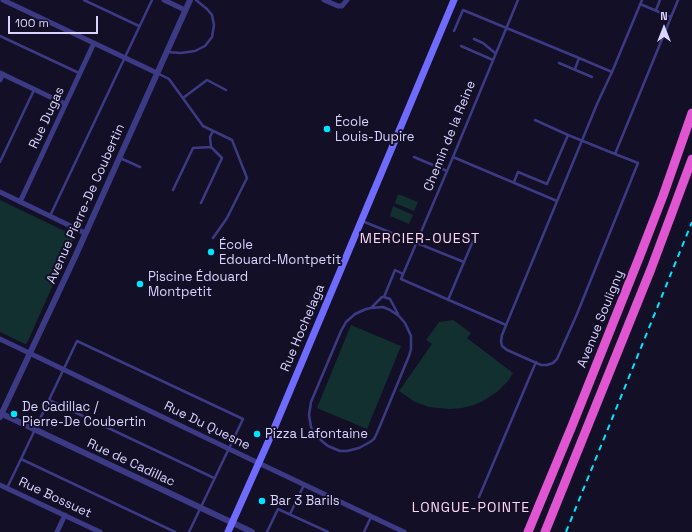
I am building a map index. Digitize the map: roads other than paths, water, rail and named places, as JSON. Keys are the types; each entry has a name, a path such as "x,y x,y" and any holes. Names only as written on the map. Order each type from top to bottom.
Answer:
{"highway":[{"name":"Avenue Souligny","path":"528,532 640,258 692,113"},
{"path":"545,532 649,276 692,158"}],"main road":[{"name":"Rue Hochelaga","path":"228,532 259,464 454,0"}],"street":[{"path":"4,0 157,72"},
{"path":"164,0 185,10"},
{"name":"Avenue Pierre-De Coubertin","path":"1,415 190,0"},
{"path":"324,0 338,6 342,6 347,0"},
{"name":"Rue Dugas","path":"20,202 94,43"},
{"path":"0,80 1,74 65,104"},
{"path":"0,192 85,233"},
{"name":"Rue Du Quesne","path":"0,339 403,532"},
{"name":"Rue de Cadillac","path":"1,415 252,532"},
{"name":"Rue Bossuet","path":"0,485 96,531"},
{"path":"57,532 65,516"}],"lane":[{"path":"84,0 139,26"},
{"path":"50,216 152,0"},
{"path":"166,52 190,53 206,46 209,42 214,31 212,15 208,9 196,0"},
{"name":"Chemin de la Reine","path":"448,300 401,279 518,0"},
{"path":"535,120 582,141 638,163 577,314 557,359 547,365 542,365 507,350 502,346 500,341 557,201 582,141 612,72 642,0"},
{"path":"656,10 660,0"},
{"path":"615,154 678,0"},
{"path":"640,4 671,17"},
{"path":"454,30 463,10 612,72"},
{"path":"0,36 80,74"},
{"path":"474,39 483,43 495,53"},
{"path":"461,46 493,60"},
{"path":"575,69 579,58"},
{"path":"559,63 592,77"},
{"path":"157,72 169,79 204,126 232,140 247,178 227,218 213,238"},
{"path":"183,98 207,80 226,90"},
{"path":"0,162 34,89"},
{"path":"201,204 222,158 211,147 210,138 213,131"},
{"path":"514,182 518,172 548,184 568,135"},
{"path":"173,190 193,148 211,147"},
{"path":"119,157 140,167"},
{"path":"414,157 447,171"},
{"path":"453,157 557,201"},
{"path":"361,221 464,262"},
{"path":"473,241 448,300 506,325"},
{"path":"371,308 382,297 384,297 395,270 403,274"},
{"path":"384,297 390,299 411,336 411,349 409,356 377,432 370,442 359,448 347,451 334,449 318,438 311,427 309,415 311,402 343,326 355,314 371,308 383,307 399,316"},
{"path":"7,488 77,341 243,419 189,532"},
{"path":"479,497 536,362"},
{"path":"49,400 214,478"},
{"path":"21,459 175,532"},
{"path":"290,514 304,485"},
{"path":"267,532 278,509 328,532"},
{"path":"364,532 372,516"}],"railway":[{"path":"566,532 692,222"}],"place":[{"name":"École Louis-Dupire","path":"327,129"},
{"name":"École Edouard-Montpetit","path":"211,252"},
{"name":"Piscine Édouard Montpetit","path":"140,284"},
{"name":"De Cadillac / Pierre-De Coubertin","path":"14,414"},
{"name":"Pizza Lafontaine","path":"257,434"},
{"name":"Bar 3 Barils","path":"262,501"}],"district":[{"name":"MERCIER-OUEST","path":"420,239"},
{"name":"LONGUE-POINTE","path":"471,508"}]}
